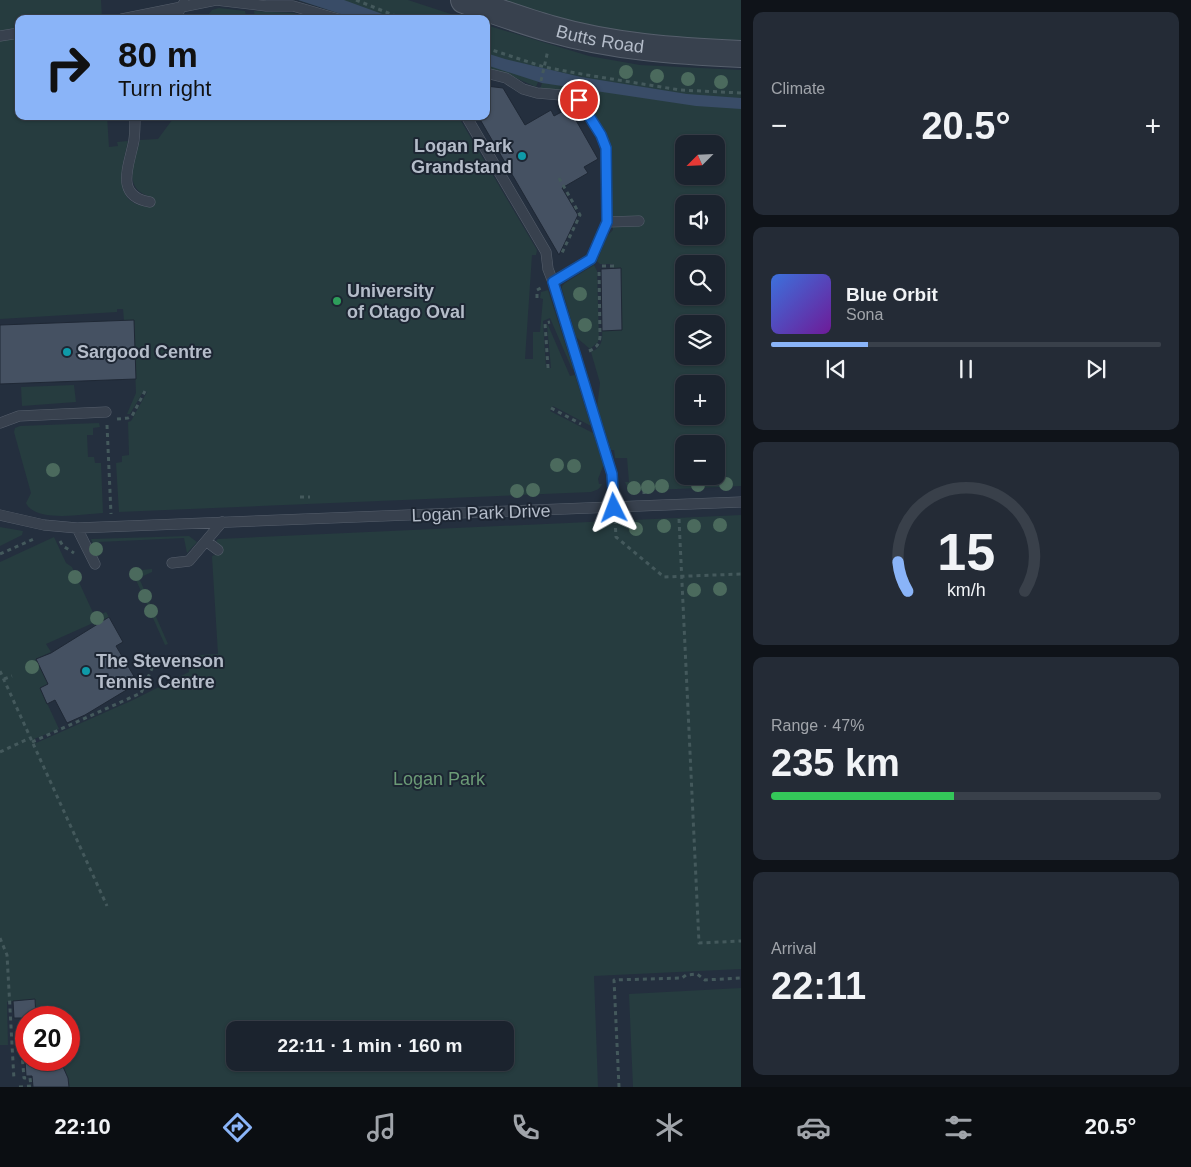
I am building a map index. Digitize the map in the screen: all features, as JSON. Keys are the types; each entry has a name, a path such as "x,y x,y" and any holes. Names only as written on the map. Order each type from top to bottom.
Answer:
{"street":[{"name":"Butts Road","path":"464,0 552,30 604,41 666,51 741,54"}],"lane":[{"path":"138,15 184,3 216,0 266,6 293,6 324,15"},
{"path":"176,15 184,3"},
{"path":"0,36 15,34"},
{"path":"490,74 506,78 523,89 537,93 573,96 584,106 601,135 606,148 607,222 595,263 553,282"},
{"path":"135,120 134,141 126,177 127,184 133,195 150,202"},
{"path":"468,120 546,252 548,269 612,474 614,508"},
{"path":"607,222 639,221"},
{"path":"0,423 19,416 106,415"},
{"name":"Logan Park Drive","path":"0,515 44,525 77,528 741,502"},
{"path":"172,563 189,561 222,522"},
{"path":"77,528 95,564"},
{"path":"206,541 218,550"}],"path":[{"path":"356,0 394,15"},
{"path":"490,49 544,68 680,90 741,93"},
{"path":"540,83 544,68"},
{"path":"548,269 558,262 580,215 559,178"},
{"path":"576,355 590,351 600,343 595,263 614,266"},
{"path":"548,368 545,322 549,321 553,329"},
{"path":"112,526 106,415 130,418 145,391"},
{"path":"551,408 571,419"},
{"path":"300,498 310,496"},
{"path":"679,505 699,943 741,941"},
{"path":"614,519 616,537 664,577 741,574"},
{"path":"0,554 42,535 44,525"},
{"path":"32,742 141,693 153,666"},
{"path":"0,671 107,906"},
{"path":"4,680 12,676"},
{"path":"0,752 30,738"},
{"path":"0,938 8,955 14,1080"},
{"path":"619,1087 614,980 682,978 686,975 697,974 705,980 741,978"},
{"path":"19,1087 30,1086 30,1078 24,1078 23,1071"}],"green space":[{"name":"University of Otago Oval","path":"0,0 101,0 102,15 15,15 15,120 107,120 109,147 118,146 117,142 128,141 123,162 122,183 124,192 129,199 137,204 150,207 151,197 136,188 133,181 133,166 140,140 158,139 172,120 460,120 537,250 536,255 532,255 525,359 533,359 533,332 540,332 543,299 540,298 541,292 548,290 573,368 550,318 543,321 546,368 551,368 548,325 570,376 575,375 591,426 553,406 550,411 593,433 604,464 598,479 599,484 602,484 597,490 591,492 119,512 116,463 122,462 122,456 129,455 128,422 131,421 147,392 144,390 130,414 127,414 136,393 133,321 124,321 123,309 117,309 117,312 0,319"},
{"path":"298,0 408,0 454,15 344,15"},
{"path":"495,0 741,0 741,45 577,26"},
{"path":"219,8 245,11 246,15 208,15 212,10"},
{"path":"254,11 301,15 254,15"},
{"path":"490,26 589,56 640,65 741,70 741,486 633,491 628,488 625,482 629,482 627,458 615,458 614,450 611,450 597,407 600,383 591,352 601,344 602,331 622,330 621,269 614,268 613,264 600,264 597,261 607,236 613,230 610,147 605,133 582,97 540,89 542,83 538,82 536,87 507,74 490,70"},
{"path":"594,265 597,271 599,338 598,342 590,349 576,337 562,286"},
{"path":"74,385 76,402 22,406 21,387"},
{"path":"99,423 100,427 93,428 93,435 87,435 88,457 94,457 95,463 101,463 103,513 61,516 39,513 31,509 26,503 31,493 14,432 15,428 20,426"},
{"name":"Logan Park","path":"741,515 741,969 594,976 598,1087 69,1087 65,1071 80,1071 80,1006 35,1006 34,999 7,1002 8,1045 0,1045 0,562 54,537 66,563 72,567 95,617 106,612 109,617 95,626 93,623 46,644 51,652 36,659 48,684 40,688 59,729 34,739 36,743 133,700 189,672 189,659 199,655 218,654 212,557 221,546 216,541 218,539"},
{"path":"0,527 23,531 22,535 0,546"},
{"path":"189,536 197,542 187,553 184,538 98,542 97,554 91,539"},
{"path":"152,569 152,572 139,578 168,644 165,645 132,571"},
{"path":"741,988 741,1087 633,1087 629,994"}],"water":[{"path":"298,0 344,0 385,15 344,15"},
{"path":"490,54 581,77 687,94 741,98 741,109 696,106 542,83 490,66"}],"building":[{"name":"Logan Park Grandstand","path":"490,86 503,88 525,125 551,110 554,116 569,108 598,159 584,167 588,173 562,188 578,215 559,255 480,120 490,120"},
{"path":"621,268 622,330 602,331 601,269"},
{"name":"Sargood Centre","path":"134,320 136,379 0,384 0,325"},
{"name":"The Stevenson Tennis Centre","path":"109,617 123,642 116,646 138,683 85,715 67,723 55,700 47,704 40,688 48,684 36,659 51,653"},
{"path":"35,999 35,1006 15,1006 14,1018 13,1001"},
{"path":"26,1071 65,1071 69,1087 33,1087 32,1076 26,1076"}],"place":[{"name":"Logan Park Grandstand","path":"522,156"},
{"name":"University of Otago Oval","path":"337,301"},
{"name":"Sargood Centre","path":"67,352"},
{"name":"The Stevenson Tennis Centre","path":"86,671"}],"route":[{"path":"579,100 601,135 606,148 607,222 591,259 553,282 612,474 614,508"}]}
